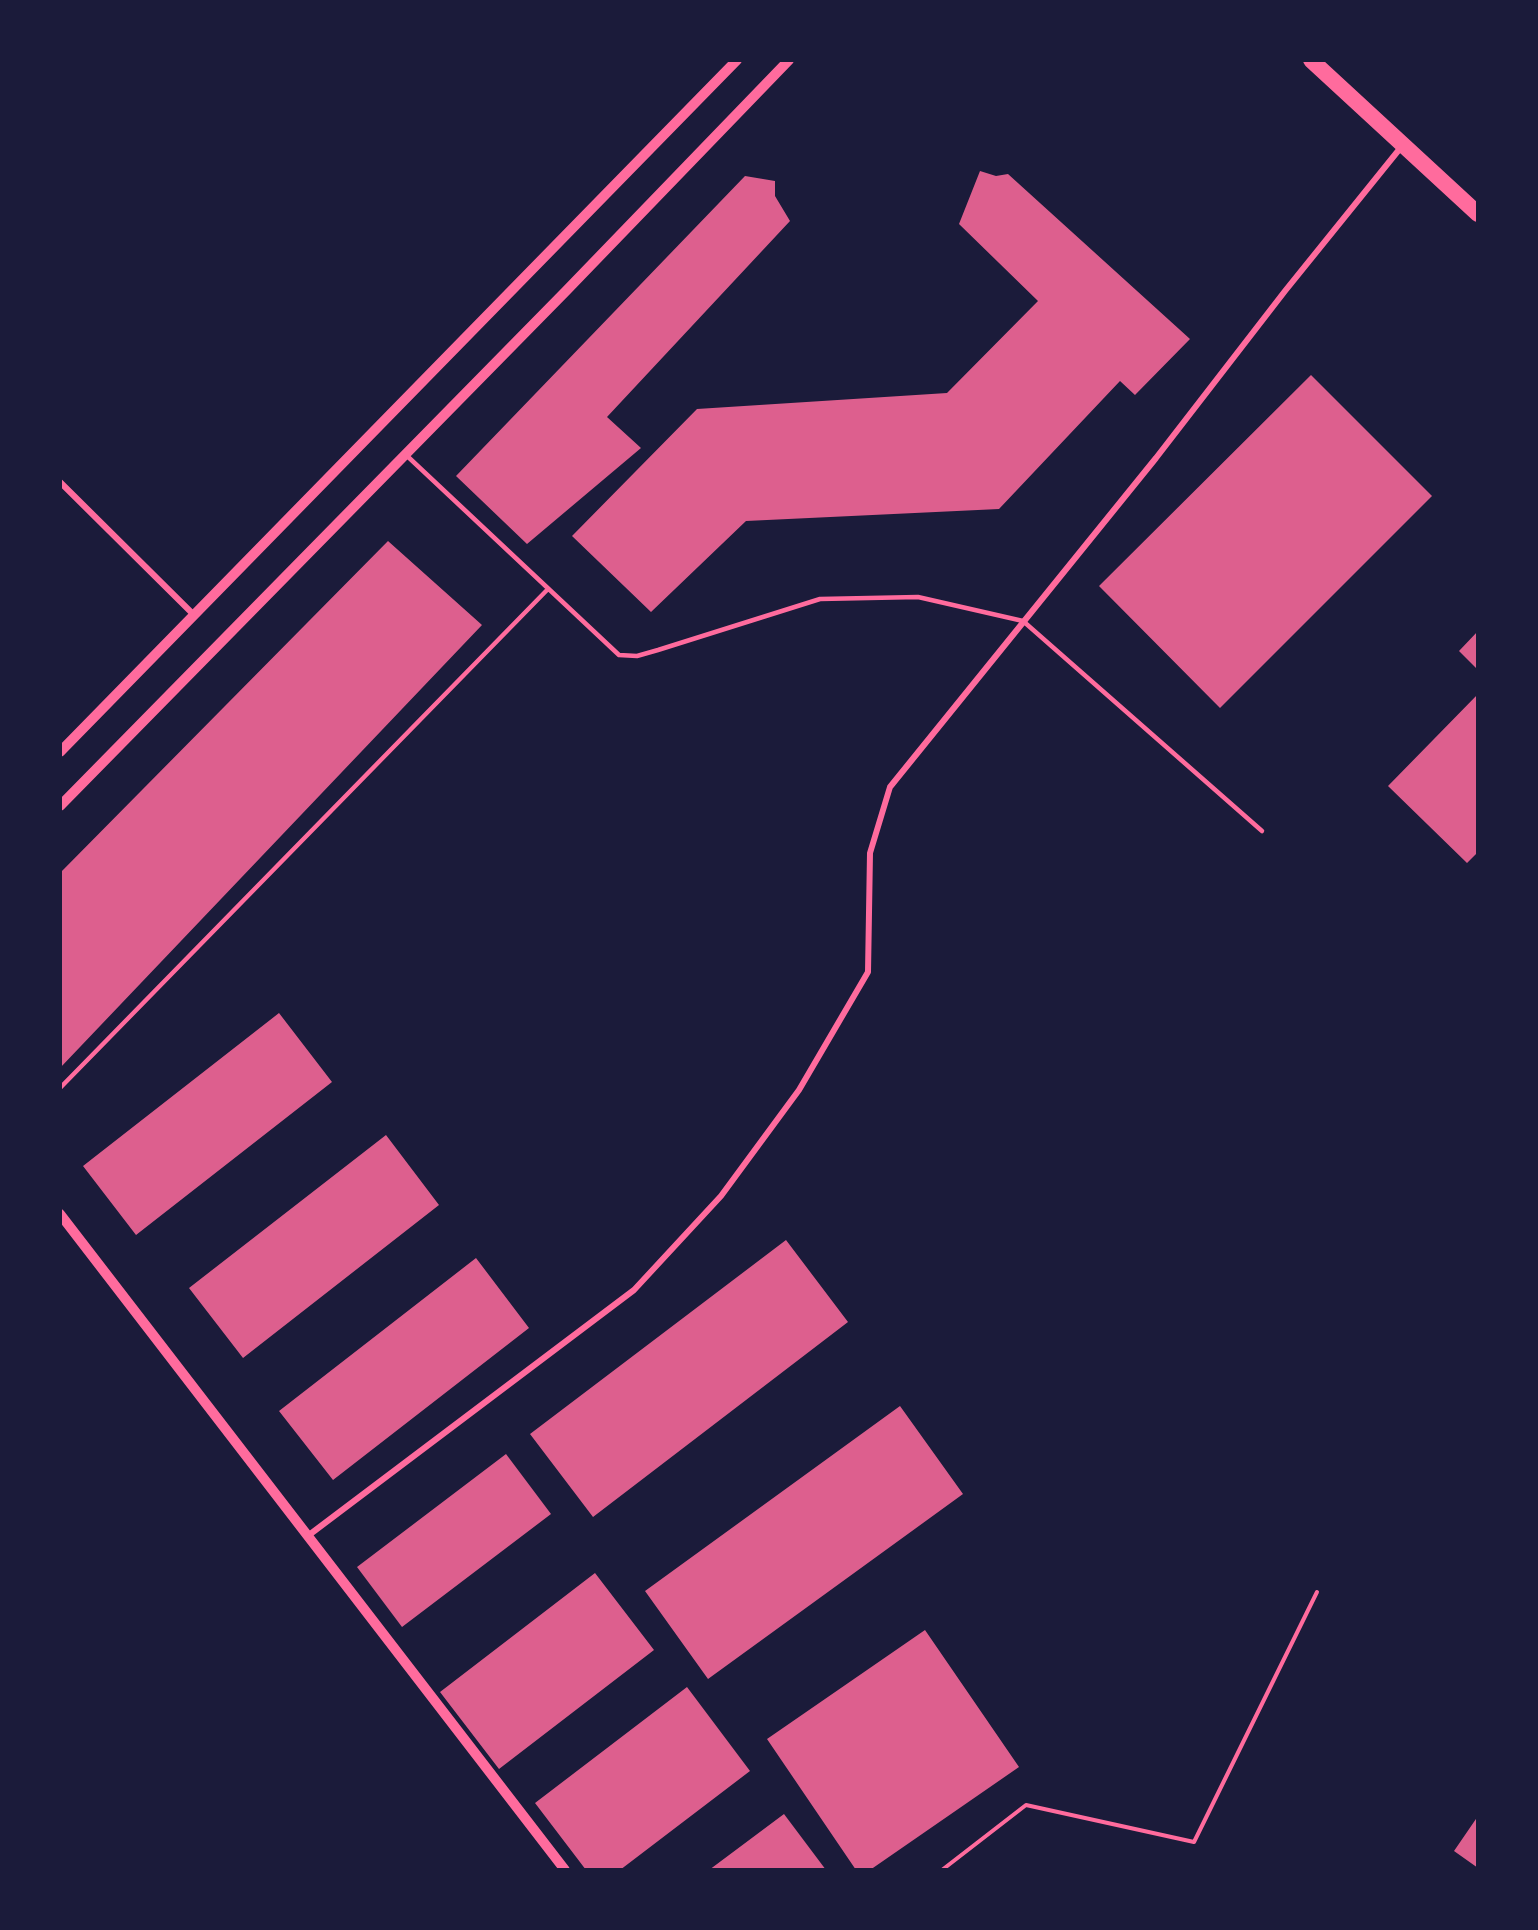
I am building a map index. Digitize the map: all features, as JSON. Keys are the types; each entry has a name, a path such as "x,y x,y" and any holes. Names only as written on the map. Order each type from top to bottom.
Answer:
{"highway":[{"path":"1311,60 1478,214"}],"street":[{"path":"60,752 536,269 737,60"},
{"path":"60,806 789,60"},
{"path":"309,1536 634,1290 721,1196 799,1090 868,972 870,853 890,787 1404,144"},
{"path":"60,482 194,615"},
{"path":"60,1214 565,1870"}],"lane":[{"path":"405,454 619,655 637,656 820,599 918,597 1023,621 1262,831"},
{"path":"60,1088 548,589"}],"path":[{"path":"942,1870 1026,1805 1194,1842 1317,1592"}],"building":[{"path":"980,171 996,176 1008,174 1190,339 1135,395 1120,381 999,509 746,521 651,612 572,536 697,409 947,393 1038,301 959,224"},
{"path":"745,176 775,181 775,196 790,221 607,417 641,448 527,544 456,476"},
{"path":"1311,375 1432,496 1220,708 1099,586"},
{"path":"388,541 482,625 60,1068 60,873"},
{"path":"1478,631 1478,670 1459,651"},
{"path":"1478,694 1478,852 1467,863 1388,786"},
{"path":"279,1013 332,1082 136,1235 83,1166"},
{"path":"386,1135 439,1205 243,1358 189,1288"},
{"path":"786,1240 848,1322 593,1517 530,1434"},
{"path":"476,1258 529,1328 333,1480 279,1411"},
{"path":"900,1406 963,1494 708,1679 645,1591"},
{"path":"506,1454 551,1514 402,1627 357,1567"},
{"path":"595,1573 654,1650 499,1769 440,1692"},
{"path":"925,1630 1019,1767 870,1870 856,1870 767,1739"},
{"path":"687,1687 750,1771 620,1870 586,1870 535,1803"},
{"path":"784,1814 826,1870 709,1870"},
{"path":"1478,1816 1478,1868 1454,1851"}]}
